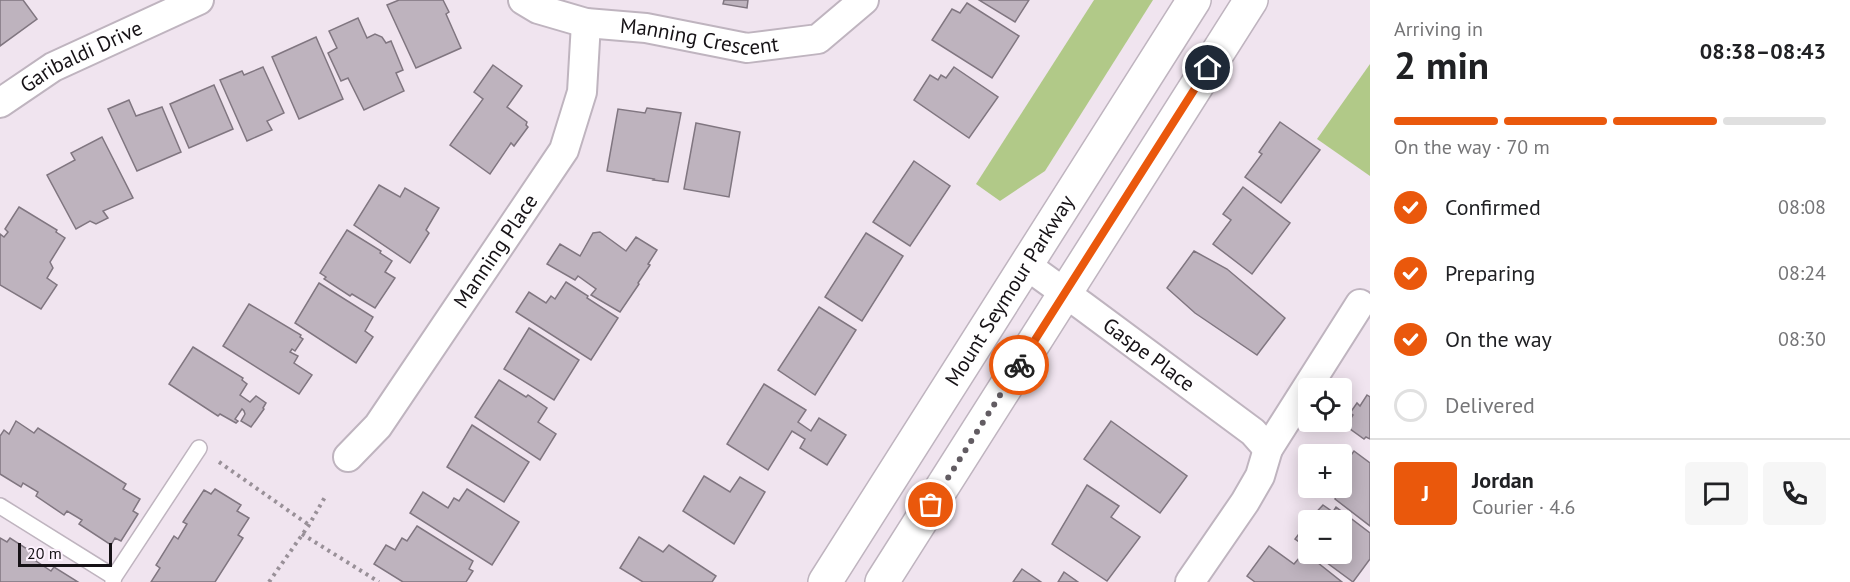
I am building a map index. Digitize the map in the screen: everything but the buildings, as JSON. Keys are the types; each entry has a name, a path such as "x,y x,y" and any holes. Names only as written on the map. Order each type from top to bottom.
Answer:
{"main road":[{"name":"Mount Seymour Parkway","path":"825,582 1194,0"},
{"path":"882,582 1251,0"}],"street":[{"name":"Garibaldi Drive","path":"0,103 53,67 199,0"},
{"name":"Manning Crescent","path":"523,0 538,9 586,23 646,28 747,48 818,39 864,0"},
{"name":"Manning Place","path":"348,457 378,426 564,150 582,92 586,23"},
{"name":"Gaspe Place","path":"1026,265 1253,432 1268,449"},
{"path":"1190,582 1245,502 1260,476 1268,449 1360,304"}],"lane":[{"path":"0,506 113,579 199,448"}],"path":[{"path":"199,448 309,525"},
{"path":"270,582 325,497"},
{"path":"302,534 379,582"}],"green space":[{"path":"1094,0 1153,0 1045,171 1000,201 976,184"},
{"path":"1370,64 1370,176 1317,139"}],"way so far":[{"path":"931,505 1019,365"}],"route":[{"path":"1019,365 1208,68"}]}
